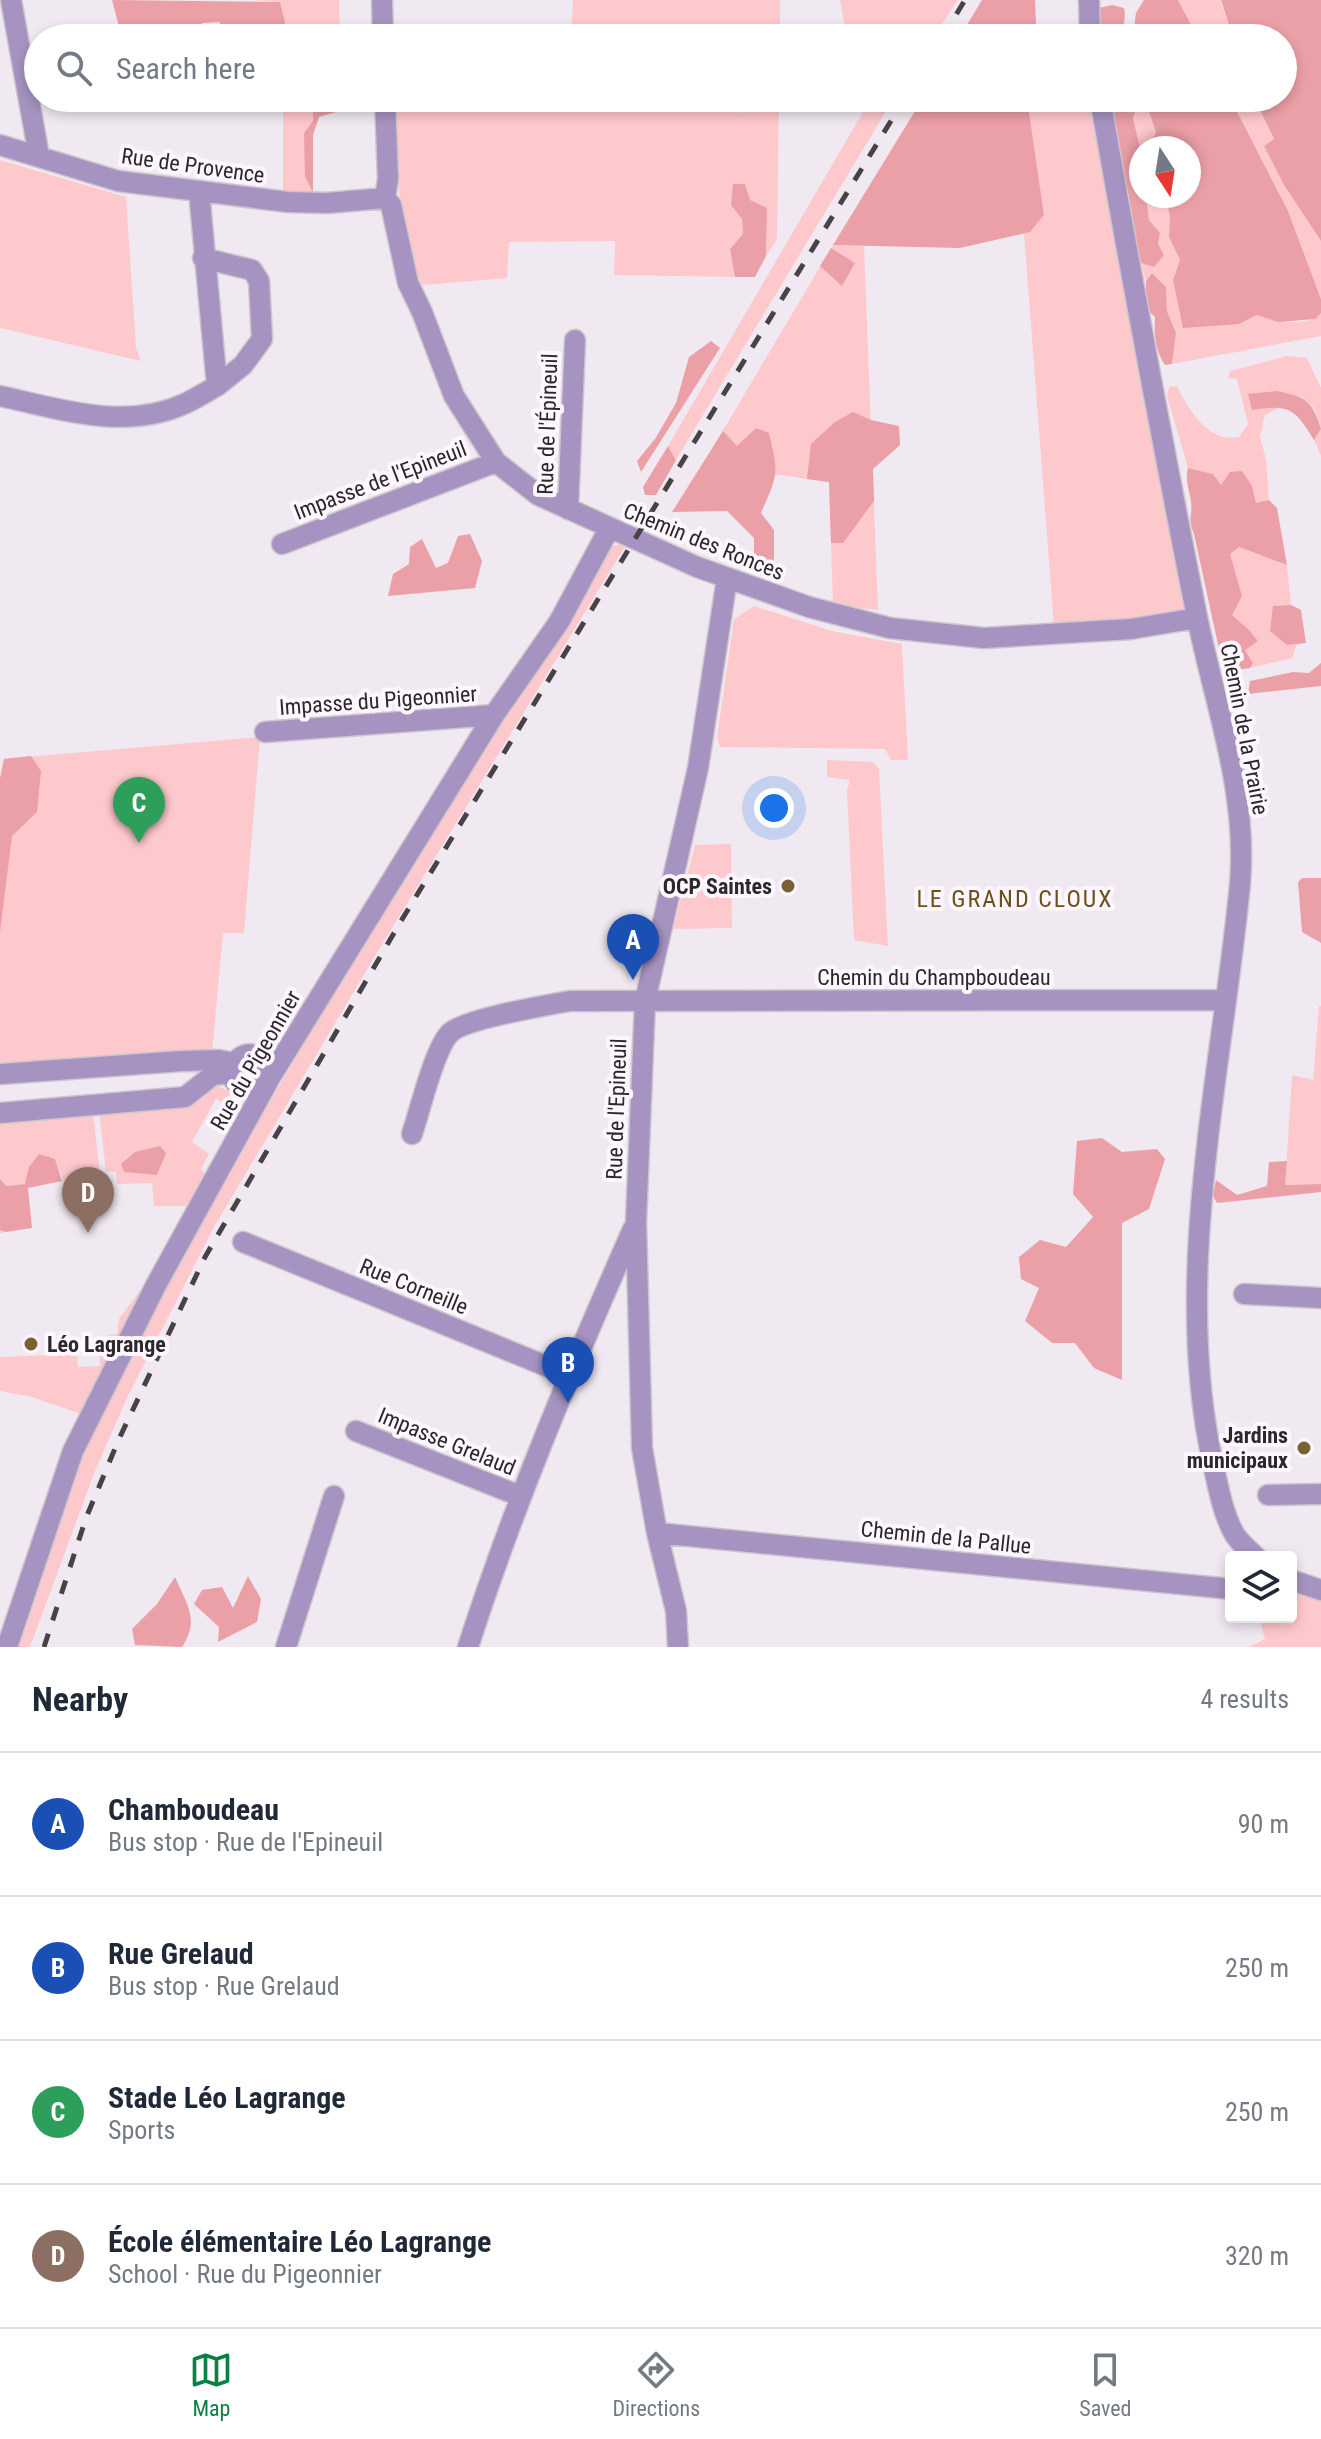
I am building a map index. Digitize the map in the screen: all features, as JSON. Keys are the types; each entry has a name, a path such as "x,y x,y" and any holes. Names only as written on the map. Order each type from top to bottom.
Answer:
{"street":[{"path":"11,0 24,72"},
{"path":"382,0 383,24"},
{"path":"1089,0 1090,24"},
{"path":"31,112 39,156"},
{"path":"385,198 388,179 386,112"},
{"name":"Chemin de la Prairie","path":"1102,112 1130,274 1197,618 1232,762 1241,819 1240,882 1201,1209 1197,1358 1209,1443 1220,1492 1235,1535 1250,1551"},
{"name":"Rue de Provence","path":"0,145 118,181 288,202 327,203 385,198"},
{"path":"199,191 217,386"},
{"name":"Chemin des Ronces","path":"385,198 391,205 408,283 454,396 496,462 538,495 609,529 727,578 809,607 890,628 984,638 1131,629 1197,618"},
{"path":"0,396 91,417 140,416 181,405 217,386 243,365 262,339 259,281 252,270 203,258"},
{"name":"Rue de l'Épineuil","path":"568,509 575,340"},
{"name":"Impasse de l'Epineuil","path":"282,544 496,462"},
{"name":"Rue du Pigeonnier","path":"7,1647 73,1451 156,1285 268,1081 494,715 559,622 609,529"},
{"name":"Rue de l'Epineuil","path":"678,1647 676,1611 657,1533 642,1448 636,1222 645,1001 698,768 727,578"},
{"name":"Impasse du Pigeonnier","path":"265,732 494,715"},
{"name":"Chemin du Champboudeau","path":"412,1134 442,1045 451,1031 504,1013 570,1001 1224,1000"},
{"path":"0,1074 219,1060 233,1068 236,1084 246,1089 268,1081 264,1060 254,1054 243,1055 233,1068 213,1075 185,1097 0,1113"},
{"path":"468,1647 520,1496 568,1375 636,1222"},
{"name":"Rue Corneille","path":"243,1242 568,1375"},
{"path":"1244,1294 1321,1298"},
{"name":"Impasse Grelaud","path":"356,1431 520,1496"},
{"path":"1268,1495 1321,1494"},
{"path":"286,1647 334,1496"},
{"name":"Chemin de la Pallue","path":"657,1533 1225,1588"},
{"path":"1297,1582 1321,1590"}],"shaded area":[{"path":"112,0 280,2 285,22 285,24 118,24"},
{"path":"255,0 339,0 340,24 285,24 280,2"},
{"path":"573,0 780,0 780,24 572,24"},
{"path":"840,0 958,0 942,24 844,24"},
{"path":"982,0 1035,0 1036,24 967,24"},
{"path":"1144,0 1178,0 1191,24 1135,24 1136,13"},
{"path":"1178,0 1220,0 1228,24 1191,24"},
{"path":"1221,0 1321,0 1321,241 1284,185 1264,146 1274,139 1261,112 1297,112 1297,24 1229,24"},
{"path":"1112,5 1124,8 1124,24 1099,24 1099,8"},
{"path":"283,112 313,112 313,193 283,192"},
{"path":"313,112 336,112 319,117 313,135 313,193 305,176 304,133 313,121"},
{"path":"395,112 779,112 777,239 766,256 767,208 750,200 734,184 731,205 742,219 743,234 730,249 735,277 614,275 615,241 509,242 507,278 422,285 407,243 397,168"},
{"path":"863,112 886,112 676,460 668,446"},
{"path":"914,112 1029,112 1044,215 1030,232 960,248 833,245"},
{"path":"1029,112 1094,112 1186,606 1175,616 1054,627 1024,233 1030,231 1044,215"},
{"path":"1111,112 1135,112 1133,118 1137,136 1129,136 1129,208 1148,208 1149,220 1160,233 1158,244 1164,255 1154,267 1141,263 1136,248"},
{"path":"1135,112 1149,112 1156,132 1154,136 1137,136 1133,118"},
{"path":"1149,112 1237,112 1288,211 1321,299 1321,313 1315,319 1278,322 1257,315 1239,324 1183,328 1173,280 1180,260 1169,237 1168,208 1201,208 1201,136 1154,136 1156,132"},
{"path":"1237,112 1261,112 1274,140 1264,146 1284,185 1321,241 1321,299 1288,211"},
{"path":"0,160 126,197 136,347 141,361 0,328"},
{"path":"733,184 745,184 750,200 767,208 766,256 755,277 735,277 730,249 743,234 742,219 731,205"},
{"path":"1148,208 1168,208 1169,237 1180,260 1173,280 1238,324 1257,315 1299,322 1321,313 1321,336 1172,364 1176,333 1167,311 1166,287 1152,273 1146,281 1141,263 1154,266 1160,233 1149,220"},
{"path":"833,245 864,246 878,610 833,605 829,482 703,464"},
{"path":"831,248 855,263 842,286 820,266"},
{"path":"1152,273 1166,287 1167,311 1176,333 1172,364 1165,365 1159,354 1155,317 1146,309 1146,281"},
{"path":"711,341 720,348 641,472 637,461 655,439 676,403 689,357"},
{"path":"1287,356 1307,358 1321,388 1321,429 1315,409 1301,396 1265,415 1260,437 1266,459 1269,500 1256,503 1252,486 1222,486 1213,474 1188,468 1167,396 1169,387 1177,386 1187,405 1209,430 1228,438 1239,437 1248,424 1237,379 1228,378 1230,371"},
{"path":"1277,391 1295,395 1311,406 1321,429 1314,440 1302,421 1290,411 1275,408 1252,410 1248,394"},
{"path":"853,412 871,420 899,426 900,445 873,469 874,501 843,543 831,543 829,482 807,479 811,444 835,422"},
{"path":"756,428 769,433 774,458 774,482 761,513 774,530 774,572 754,564 754,538 727,511 672,512 723,431 737,446"},
{"path":"1321,429 1321,456 1314,440"},
{"path":"668,446 676,460 656,495 645,495 643,487"},
{"path":"1188,468 1213,474 1221,485 1230,472 1242,471 1252,486 1256,503 1269,500 1277,508 1287,565 1239,547 1230,554 1242,596 1232,615 1258,641 1245,650 1253,663 1250,668 1224,672 1191,524"},
{"path":"470,534 482,561 475,588 388,596 393,574 409,564 410,547 422,539 436,568 448,563 458,536"},
{"path":"626,545 214,1227 128,1396 95,1471 30,1647 17,1647 84,1447 105,1398 202,1218 347,970 410,873 607,548"},
{"path":"1238,547 1287,565 1291,605 1273,606 1287,645 1297,644 1292,658 1250,668 1253,663 1245,650 1249,630 1231,615 1230,554"},
{"path":"1291,605 1301,610 1306,643 1287,645 1270,631 1273,606"},
{"path":"754,606 832,631 902,644 908,760 891,760 885,749 720,747 717,737 734,619"},
{"path":"1321,663 1321,686 1248,694 1250,681 1293,672 1309,673"},
{"path":"260,737 244,933 223,933 212,1054 0,1070 0,782 4,759"},
{"path":"31,756 41,771 37,812 12,836 0,932 0,778 4,759"},
{"path":"827,760 873,762 879,769 888,946 854,940 847,791 850,780 827,777"},
{"path":"731,844 732,928 673,929 695,845"},
{"path":"1302,878 1321,878 1321,943 1302,932 1298,882"},
{"path":"1319,1006 1321,1184 1285,1185 1292,1075 1313,1080"},
{"path":"216,1085 241,1097 236,1110 216,1099 192,1142 209,1154 201,1169 207,1176 191,1206 154,1206 152,1183 117,1184 116,1172 106,1171 99,1112 192,1105"},
{"path":"93,1112 100,1174 91,1196 67,1197 55,1159 46,1182 6,1186 6,1232 0,1233 0,1119"},
{"path":"1102,1138 1122,1152 1157,1149 1165,1159 1149,1209 1122,1223 1122,1380 1094,1368 1075,1343 1052,1343 1025,1321 1039,1288 1021,1279 1019,1257 1040,1240 1066,1247 1093,1217 1073,1194 1077,1141"},
{"path":"160,1146 166,1153 157,1175 124,1172 121,1164 135,1152"},
{"path":"39,1154 55,1159 62,1181 28,1188 32,1228 0,1230 0,1179 6,1186 25,1184 29,1167"},
{"path":"1287,1161 1285,1185 1321,1184 1321,1192 1217,1203 1213,1196 1216,1180 1237,1195 1267,1186 1269,1162"},
{"path":"144,1285 145,1290 81,1414 32,1397 0,1391 0,1357 77,1354 78,1367 100,1366 99,1343 108,1342 108,1335 117,1334 119,1319"},
{"path":"248,1576 261,1599 257,1622 218,1642 219,1627 194,1604 202,1590 222,1587 233,1608"},
{"path":"175,1577 191,1620 182,1647 135,1645 132,1629 157,1604"},
{"path":"1297,1595 1321,1601 1321,1647 1249,1647 1265,1639 1261,1623 1297,1623"}],"railway":[{"path":"950,24 965,0"},
{"path":"44,1647 86,1518 119,1439 205,1257 401,921 896,112"}],"place":[{"name":"Stade Léo Lagrange","path":"139,843"},
{"name":"OCP Saintes","path":"788,886"},
{"name":"Chamboudeau","path":"633,980"},
{"name":"École élémentaire Léo Lagrange","path":"88,1233"},
{"name":"Léo Lagrange","path":"31,1344"},
{"name":"Rue Grelaud","path":"568,1403"},
{"name":"Jardins municipaux","path":"1304,1448"}],"district":[{"name":"LE GRAND CLOUX","path":"1015,899"}]}
